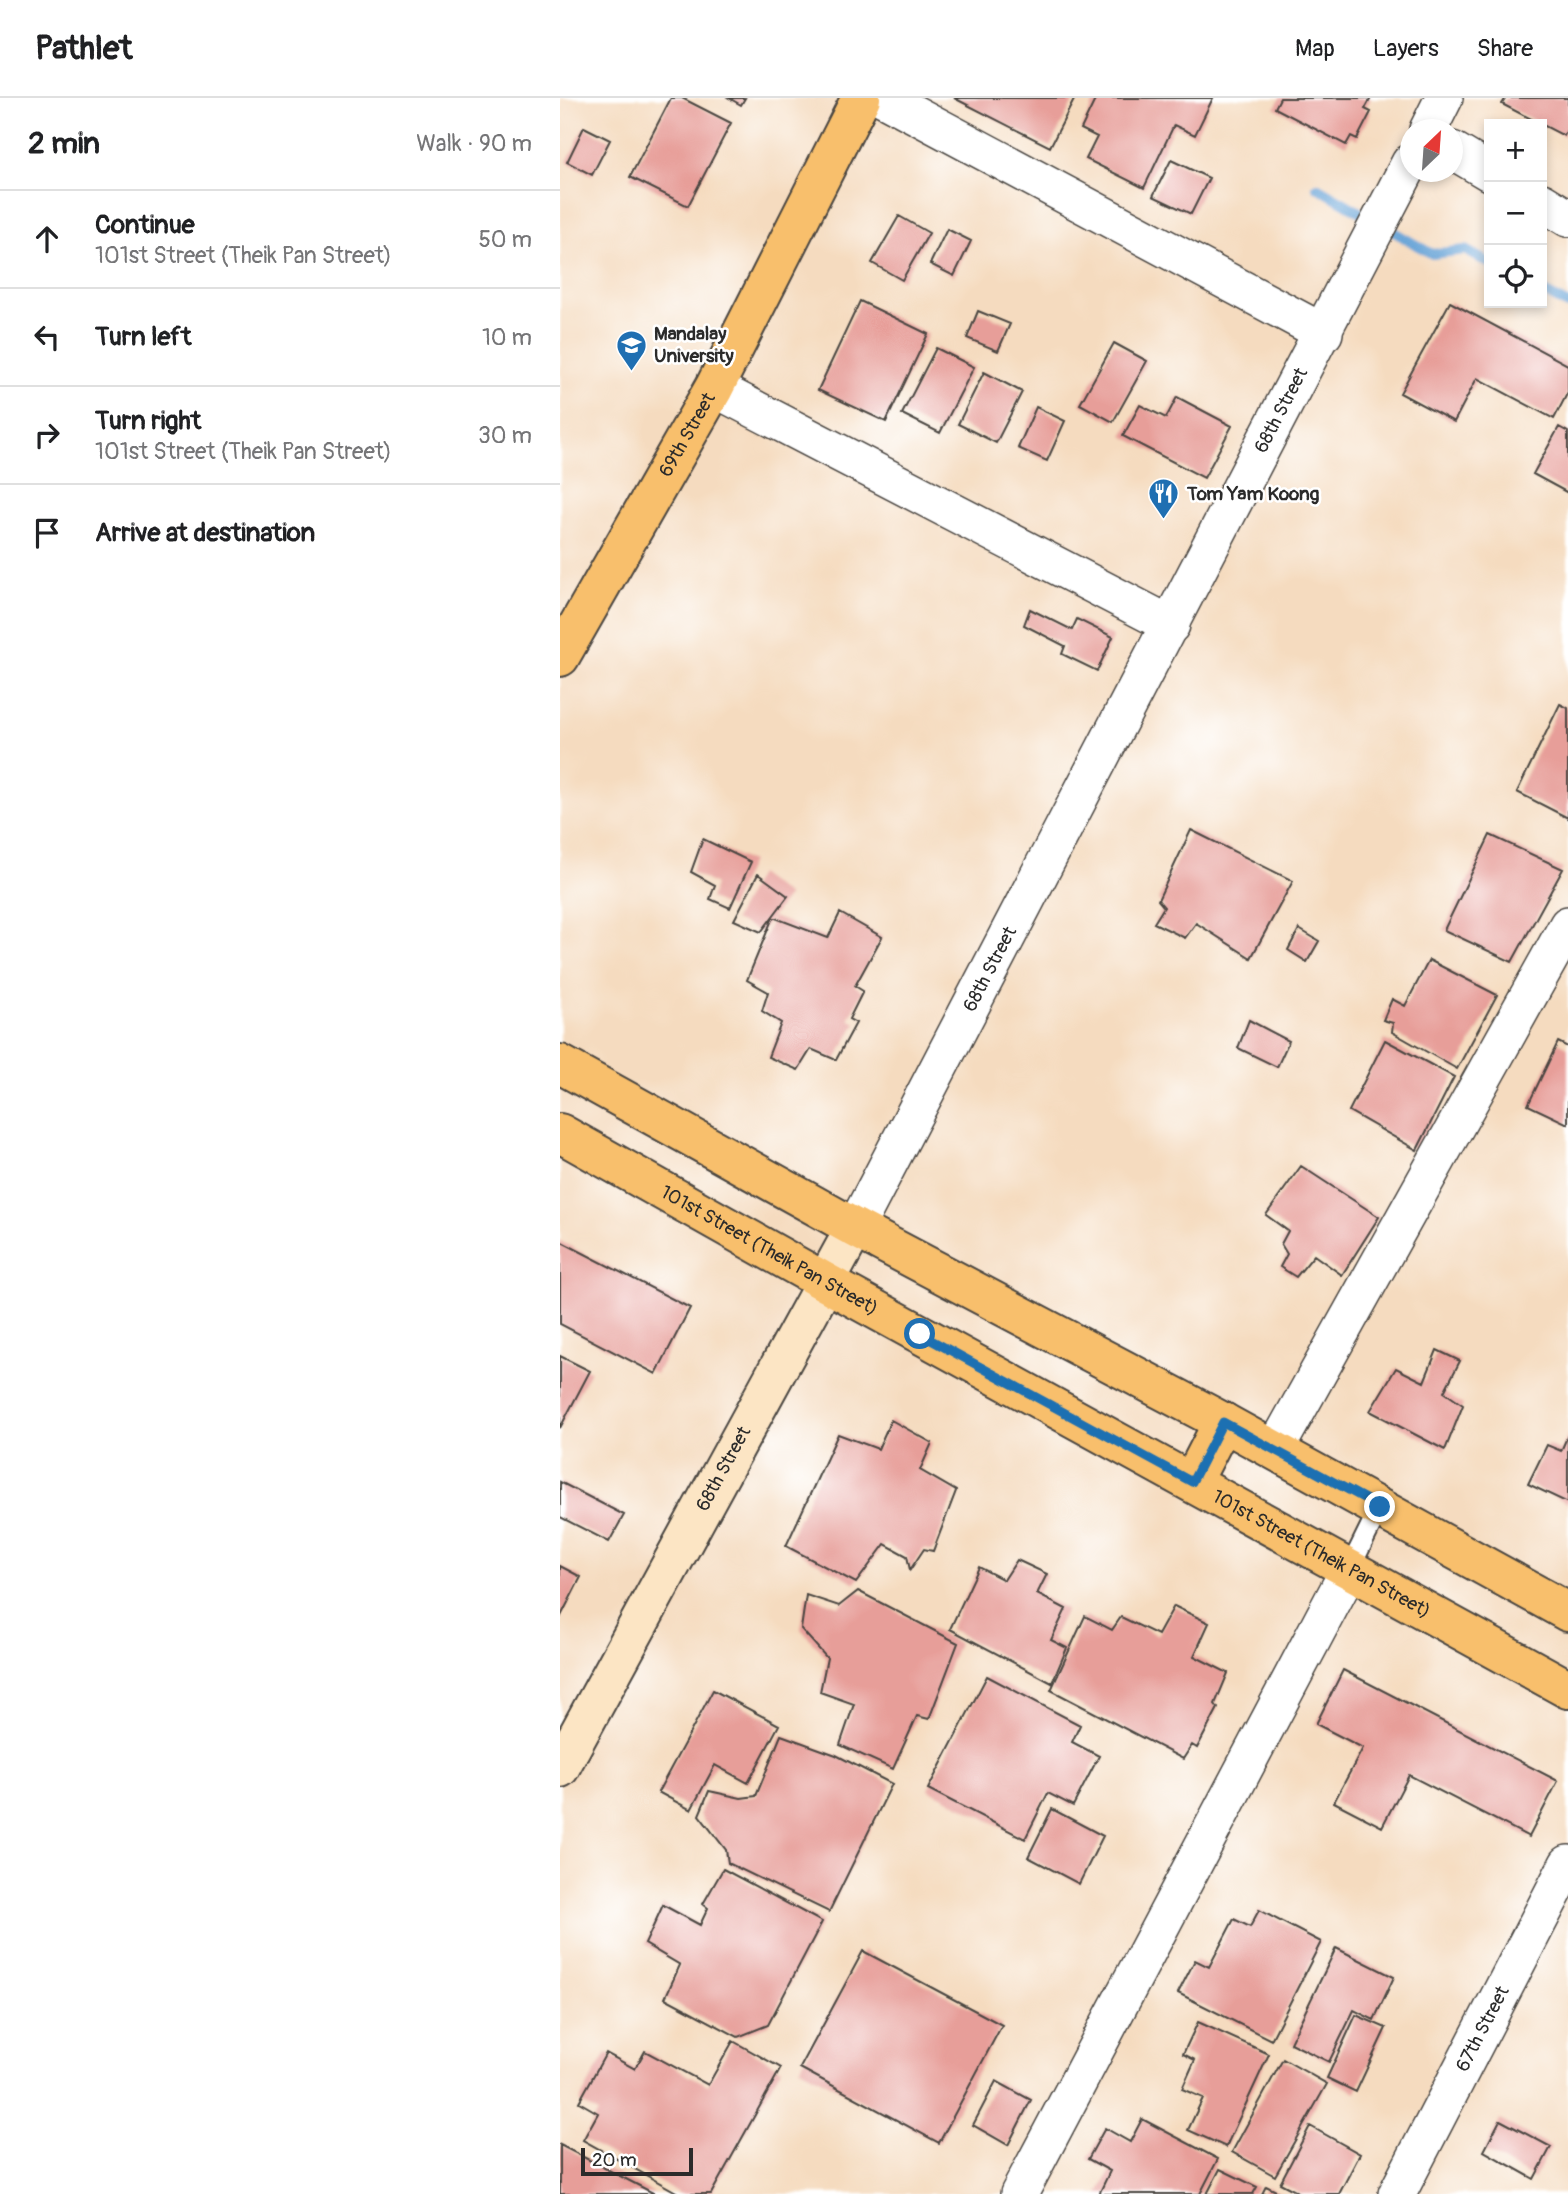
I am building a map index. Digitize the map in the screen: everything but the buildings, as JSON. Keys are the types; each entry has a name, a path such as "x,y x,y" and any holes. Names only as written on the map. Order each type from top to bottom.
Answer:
{"main road":[{"name":"69th Street","path":"560,656 713,387 861,98"},
{"path":"560,1064 855,1228 1275,1450 1568,1612"},
{"name":"101st Street (Theik Pan Street)","path":"560,1133 827,1283 1568,1689"},
{"name":"68th Street","path":"560,1768 855,1228"},
{"path":"1192,1482 1223,1422"}],"street":[{"path":"884,98 1324,333"},
{"path":"1434,119 1444,98"},
{"path":"1463,157 1484,169"},
{"name":"68th Street","path":"855,1228 1400,182"},
{"path":"1547,205 1568,218"},
{"path":"713,387 1171,625"},
{"path":"1275,1450 1568,925"},
{"path":"1019,2194 1349,1570"},
{"name":"67th Street","path":"1397,2194 1568,1864"}],"lane":[{"path":"1349,1570 1380,1507"}],"waterway":[{"path":"1317,187 1432,254 1465,250 1484,260"},
{"path":"1547,294 1568,305"}],"place":[{"name":"Mandalay University","path":"631,372"},
{"name":"Tom Yam Koong","path":"1164,521"}],"route":[{"path":"920,1334 1192,1482 1223,1422 1380,1507"}]}
